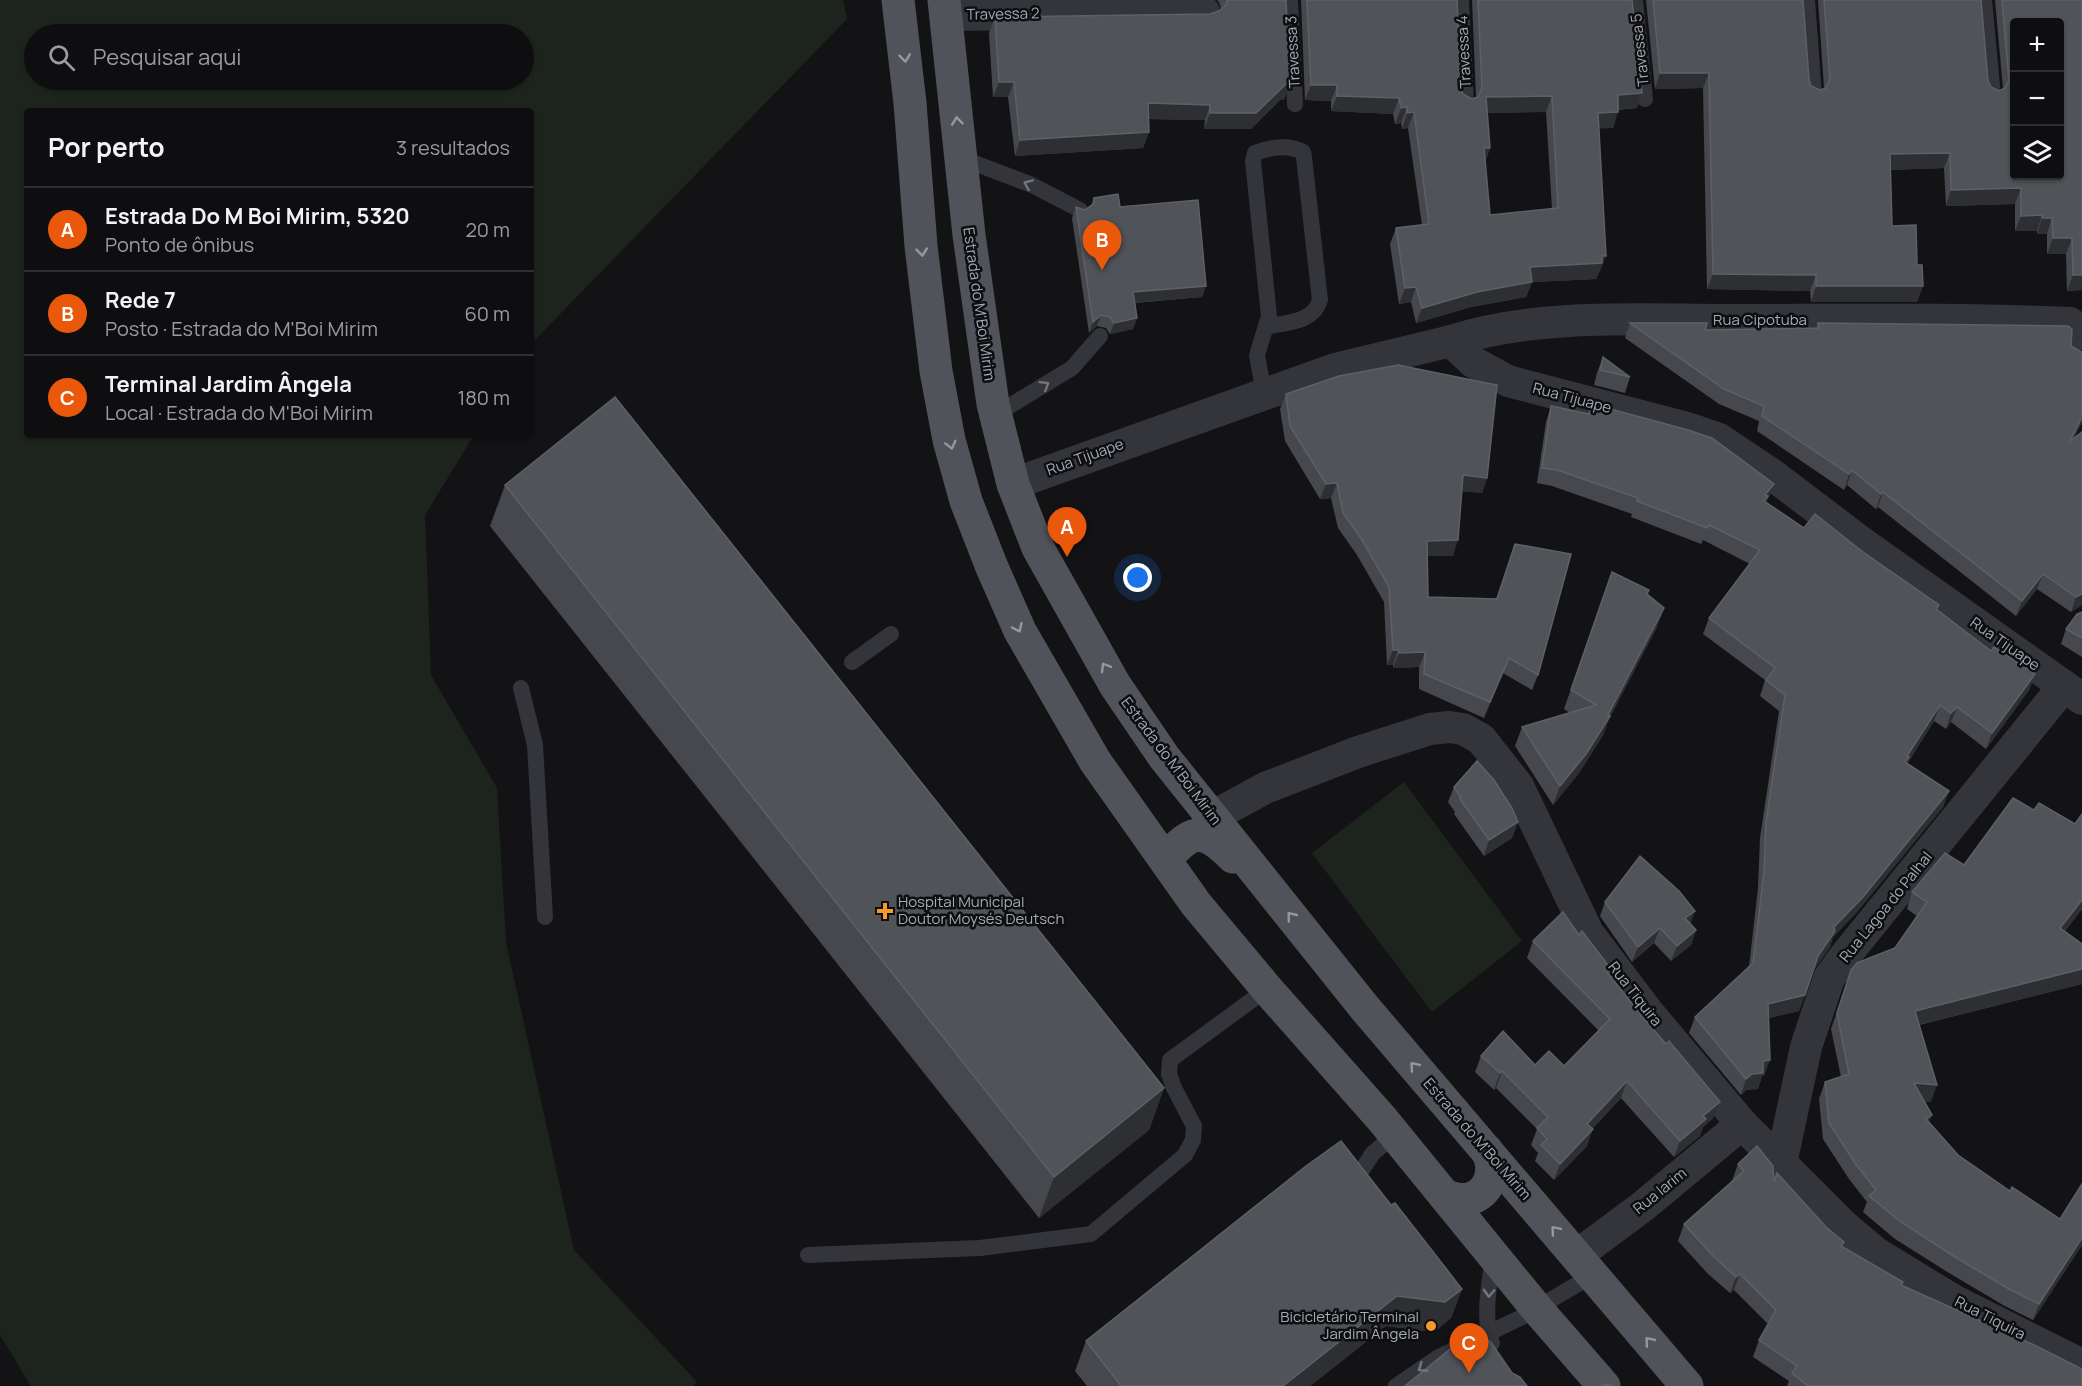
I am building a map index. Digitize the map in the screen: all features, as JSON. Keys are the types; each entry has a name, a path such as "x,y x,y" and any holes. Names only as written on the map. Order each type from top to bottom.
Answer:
{"main road":[{"path":"898,0 910,103 921,246 936,371 949,440 966,501 1020,632 1055,696 1095,761 1196,904 1395,1135 1493,1252 1537,1309 1604,1386"},
{"name":"Estrada do M'Boi Mirim","path":"945,8 969,235 995,416 1013,484 1038,548 1115,685 1164,757 1364,1007 1687,1386"},
{"path":"1165,859 1192,836 1210,837 1265,883"},
{"path":"1445,1196 1456,1200 1468,1200 1488,1186 1492,1168 1486,1151"}],"street":[{"name":"Travessa 2","path":"945,8 1204,12"},
{"name":"Rua Cipotuba","path":"1451,340 1480,331 1513,325 1608,320 1951,319 2078,325"},
{"name":"Rua Tijuape","path":"1013,484 1335,369 1451,340 1473,362 1508,381 1687,428 1719,439 1770,472 1861,542 2073,692"},
{"name":"Rua Lagoa do Palhal","path":"1781,1164 1806,1047 1829,978 1845,956 2073,692"},
{"name":"Rua Tiquira","path":"1212,817 1265,788 1358,752 1430,729 1449,727 1463,729 1481,740 1518,786 1588,933 1647,1011 1742,1124 1844,1226 1876,1253 1953,1300 2082,1365"},
{"name":"Rua Iarim","path":"1584,1265 1642,1207 1742,1124"}],"lane":[{"name":"Travessa 3","path":"1290,0 1295,104"},
{"name":"Travessa 4","path":"1461,0 1467,104"},
{"name":"Travessa 5","path":"1635,0 1645,99"},
{"path":"1807,0 1814,95"},
{"path":"1984,0 1993,96"},
{"path":"1264,394 1257,355 1269,316 1253,162 1256,153 1265,149 1280,147 1298,149 1303,152 1304,158 1320,300 1318,307 1308,318 1266,327"},
{"path":"961,158 1032,185 1080,210"},
{"path":"995,416 1072,368 1100,336"},
{"path":"852,662 891,634"},
{"path":"521,688 535,745 545,917"},
{"path":"808,1255 980,1248 1090,1234 1185,1155 1193,1140 1194,1126 1169,1074 1170,1060 1267,989"},
{"path":"1354,1182 1373,1153 1395,1135"},
{"path":"1493,1252 1489,1287 1488,1334 1497,1356"},
{"path":"1396,1386 1437,1358 1537,1309 1584,1265"}],"shaded area":[{"path":"0,0 843,0 847,19 534,341 534,108 24,108 24,438 472,438 425,515 431,675 497,788 506,942 574,1250 697,1382 693,1386 31,1386 0,1335"},
{"path":"1404,782 1522,941 1432,1012 1312,853"}],"building":[{"path":"1227,0 1286,0 1290,84 1286,84 1256,113 1210,113 1210,105 1148,103 1149,132 1020,140 1014,82 999,82 995,17 1210,14 1219,11 1226,5"},
{"path":"1307,0 1457,0 1461,89 1463,94 1472,99 1478,97 1482,88 1478,0 1632,0 1642,93 1618,95 1618,112 1598,113 1606,256 1602,256 1602,263 1530,267 1532,282 1477,292 1422,308 1416,287 1405,288 1396,228 1429,224 1414,112 1407,113 1407,107 1401,108 1399,98 1337,96 1337,85 1311,85","holes":["1552,96 1558,208 1490,215 1484,148 1490,148 1486,97"]},
{"path":"1653,0 1803,0 1809,80 1811,86 1820,90 1826,88 1830,79 1824,0 1981,0 1988,81 1991,87 1999,91 2005,88 2009,80 2002,0 2082,0 2082,275 2073,275 2072,238 2053,238 2052,218 2042,218 2042,215 2021,216 2021,188 1951,190 1950,153 1890,154 1892,226 1916,225 1917,265 1922,265 1923,286 1816,286 1816,275 1713,274 1709,73 1660,73"},
{"path":"1118,194 1120,207 1198,200 1206,286 1133,292 1137,318 1114,323 1110,317 1101,315 1093,322 1076,207 1085,210 1093,204 1094,198"},
{"path":"1630,323 1707,323 1705,330 1819,328 1818,323 2068,326 2072,329 2071,346 2082,352 2082,417 2070,441 2082,432 2082,594 2076,597 2043,574 2022,601 1883,492 1881,494 1852,470 1849,474 1762,416 1764,406 1724,389"},
{"path":"1603,357 1630,377 1600,370"},
{"path":"1398,365 1497,385 1487,478 1463,475 1458,540 1427,541 1428,597 1497,599 1515,544 1571,554 1538,675 1509,658 1490,702 1424,674 1425,652 1399,653 1398,650 1393,650 1389,587 1362,540 1343,513 1337,483 1326,484 1290,426 1286,394 1339,376"},
{"name":"Hospital Municipal Doutor Moysés Deutsch","path":"615,397 1164,1088 1054,1177 505,485"},
{"path":"1592,404 1712,438 1774,484 1765,495 1768,496 1764,501 1804,528 1815,514 1863,552 1939,605 1936,609 1991,651 1994,647 2035,674 1992,733 1957,707 1951,713 1940,705 1905,762 1949,791 1863,897 1834,927 1835,931 1818,956 1805,995 1768,1004 1770,1060 1763,1061 1763,1073 1752,1074 1746,1079 1695,1017 1753,963 1764,872 1766,822 1785,695 1766,680 1775,668 1709,618 1760,550 1709,525 1707,528 1637,501 1638,498 1557,470 1542,468 1551,406 1589,414"},
{"path":"1612,572 1649,590 1647,594 1664,608 1608,715 1610,716 1586,754 1560,786 1522,727 1596,705 1571,690"},
{"path":"2082,612 2082,638 2066,629 2077,614"},
{"path":"1477,761 1494,780 1518,822 1489,840 1454,787"},
{"path":"2013,798 2034,810 2039,803 2075,824 2082,814 2082,900 2060,928 2082,944 2082,969 1915,1011 1937,1085 1914,1083 1932,1115 1926,1119 1958,1155 2010,1191 2012,1187 2060,1219 2082,1184 2082,1238 2039,1304 1955,1257 1901,1222 1869,1196 1876,1190 1829,1123 1825,1082 1849,1074 1837,1013 1851,970 1857,963 1895,948 1927,902 1912,892 1945,853 1964,865"},
{"path":"1640,856 1679,891 1695,911 1685,918 1696,930 1677,946 1660,928 1638,947 1605,902"},
{"path":"1563,912 1579,935 1582,931 1611,969 1607,972 1646,1021 1666,1044 1669,1041 1720,1102 1703,1116 1706,1119 1680,1141 1627,1081 1587,1124 1593,1129 1560,1164 1541,1145 1547,1139 1537,1128 1548,1117 1502,1071 1500,1073 1481,1056 1503,1031 1535,1065 1549,1051 1564,1066 1610,1019 1533,941"},
{"path":"1341,1141 1391,1205 1395,1203 1462,1289 1445,1302 1397,1296 1283,1386 1121,1386 1086,1341 1306,1166"},
{"path":"1757,1146 1773,1166 1774,1182 1777,1173 1827,1228 1844,1242 1841,1246 1903,1282 1901,1285 2082,1369 2082,1386 1808,1386 1792,1373 1797,1366 1759,1340 1776,1310 1740,1274 1736,1277 1714,1257 1684,1224 1744,1171 1738,1164"},
{"path":"1468,1339 1490,1341 1512,1373 1520,1377 1527,1386 1405,1386 1454,1346"}],"place":[{"name":"Rede 7","path":"1102,270"},
{"name":"Estrada Do M Boi Mirim, 5320","path":"1067,557"},
{"name":"Hospital Municipal Doutor Moysés Deutsch","path":"885,911"},
{"name":"Bicicletário Terminal Jardim Ângela","path":"1431,1326"},
{"name":"Terminal Jardim Ângela","path":"1469,1373"}]}
